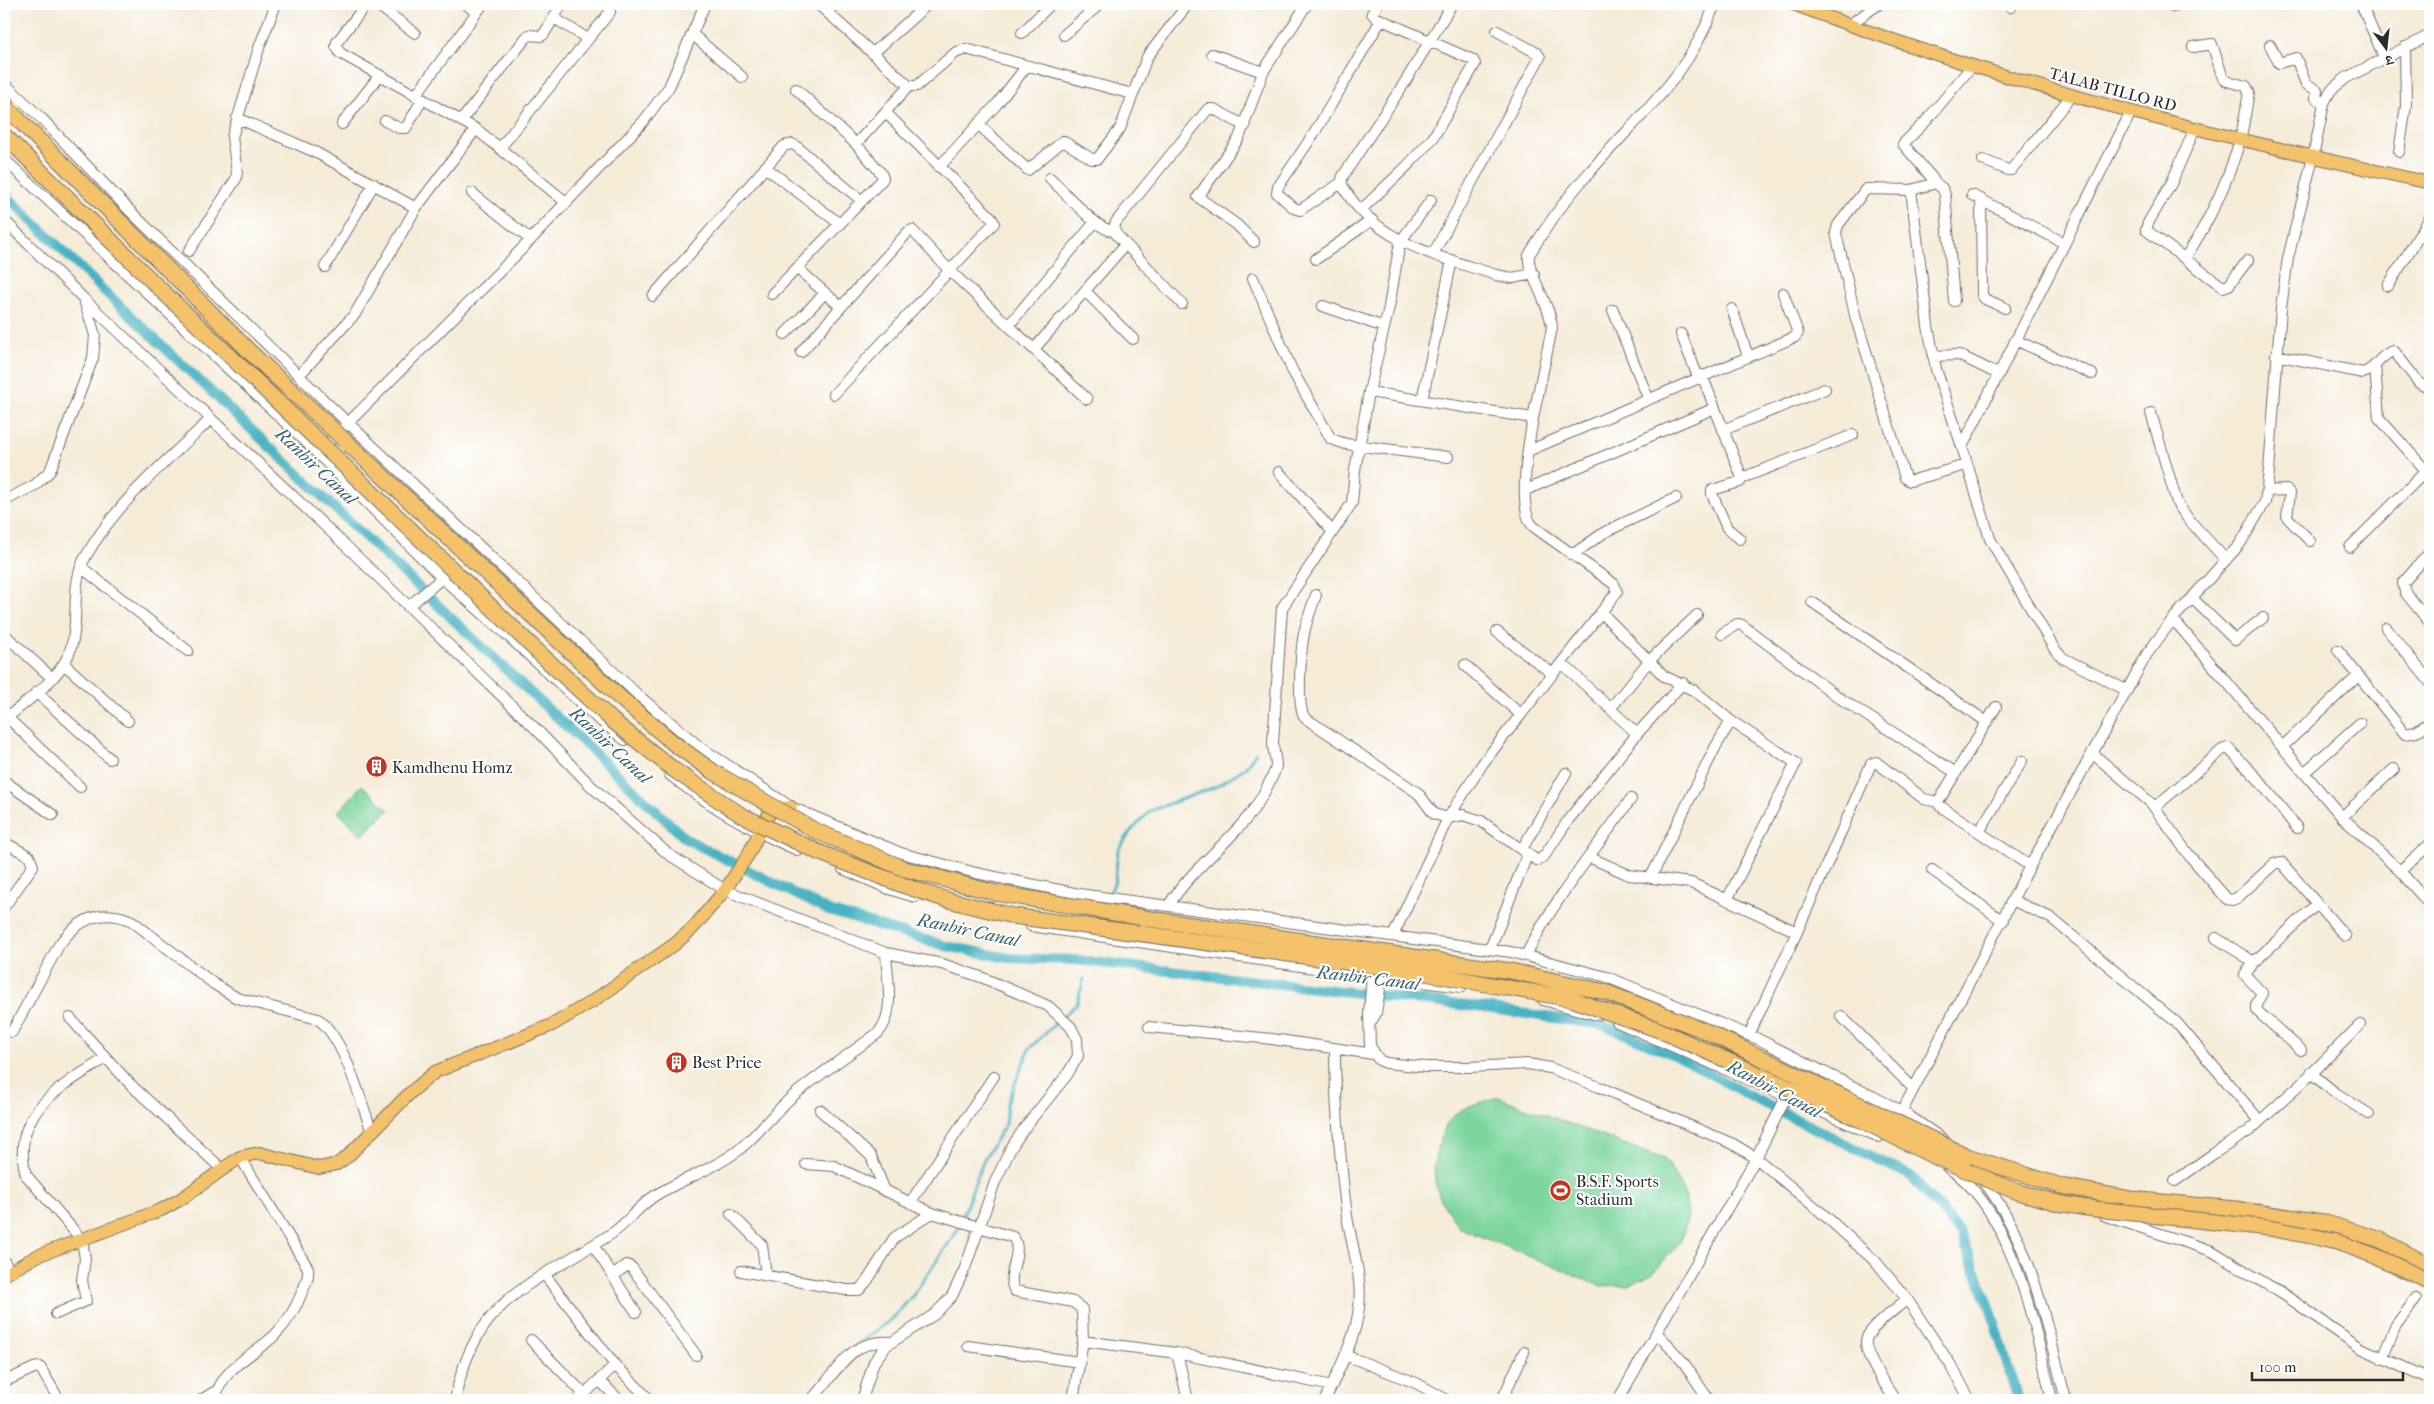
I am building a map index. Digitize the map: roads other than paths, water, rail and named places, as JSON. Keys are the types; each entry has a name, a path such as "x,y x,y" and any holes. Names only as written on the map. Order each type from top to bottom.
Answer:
{"highway":[{"path":"4,105 250,352 618,696 672,742 712,771 814,830 905,868 996,893 1150,919 1511,971 1605,992 1703,1030 1967,1156 2029,1177 2061,1186 2131,1199 2272,1213 2322,1222 2381,1240 2430,1266"},
{"path":"4,135 447,567 586,696 674,770 719,802 762,826 818,852 905,886 952,901 1013,916 1419,972 1571,999 1659,1030 1863,1121 1933,1156 2015,1191 2058,1203 2087,1208 2260,1227 2316,1237 2372,1254 2430,1282"}],"main road":[{"name":"TALAB TILLO RD","path":"1793,4 1849,25 1972,66 2131,112 2240,141 2430,183"},
{"path":"5,1269 161,1210 181,1199 240,1157 260,1153 306,1166 327,1167 347,1158 416,1087 435,1072 536,1033 593,1001 675,944 692,928 728,886 760,834 769,814 775,809 791,807"}],"street":[{"path":"189,251 236,179 237,172 232,138 236,118 264,32 276,4"},
{"path":"370,4 364,6 337,42 336,46 340,53 476,129 567,203"},
{"path":"376,4 415,33"},
{"path":"466,4 476,12"},
{"path":"386,121 400,128 406,128 418,98 483,4"},
{"path":"461,120 525,39 529,35 543,35 562,4"},
{"path":"317,453 531,240 654,108 669,87 705,4"},
{"path":"818,4 909,86 918,86 960,50 966,49 998,57 1026,67 1132,94"},
{"path":"827,12 836,4"},
{"path":"873,53 928,4"},
{"path":"1022,33 1051,4"},
{"path":"1064,35 1100,4"},
{"path":"978,124 1028,170 1063,141 1092,160 1095,159 1116,135 1147,57 1188,4"},
{"path":"1254,242 1237,225 1198,197 1239,138 1245,126 1263,72 1307,4"},
{"path":"1361,210 1422,151 1449,112 1475,64 1473,60 1380,20 1372,14 1378,4"},
{"path":"1380,20 1328,110 1277,190 1280,197 1294,208 1300,210 1341,183 1343,176 1405,82 1452,4"},
{"path":"1393,936 1448,818 1483,763 1616,594 1616,587 1531,524 1526,511 1528,451 1524,417 1552,328 1551,314 1529,258 1536,244 1588,174 1674,81 1698,42 1715,4"},
{"path":"1849,25 1878,4"},
{"path":"2361,4 2382,52"},
{"path":"500,148 610,12"},
{"path":"554,18 588,39"},
{"path":"1433,254 1540,57 1537,53 1496,31"},
{"path":"692,34 742,77"},
{"path":"1885,1139 1902,1111 2003,921 2030,866 2126,690 2156,641 2173,619 2226,560 2258,516 2267,491 2276,355 2288,258 2313,157 2321,102 2335,85 2382,52 2430,39"},
{"path":"2185,258 2205,225 2240,141 2249,89 2246,86 2225,80 2212,44 2194,47"},
{"path":"2270,44 2279,63 2296,58 2305,83 2318,90 2316,98 2321,102"},
{"path":"2400,152 2406,106 2405,46"},
{"path":"1212,54 1263,72"},
{"path":"1954,301 1945,195 1942,188 1934,182 1903,144 1926,121 1972,66"},
{"path":"939,167 1026,67"},
{"path":"342,124 379,76"},
{"path":"4,83 42,119 131,212 348,423 638,695 700,747 791,807 901,853 976,873 1079,894 1490,949 1526,956 1607,977 1749,1035 1902,1111 1952,1145 1983,1181 2006,1214 2023,1250 2042,1309 2066,1400"},
{"path":"856,144 909,86"},
{"path":"772,294 883,178 856,144 796,89"},
{"path":"1983,160 2011,170 2072,95"},
{"path":"1114,231 1116,222 1208,109 1214,109 1245,126"},
{"path":"834,394 992,226 994,220 885,112"},
{"path":"1962,447 2131,112"},
{"path":"236,118 315,152 416,208"},
{"path":"2195,128 2163,200 2146,227 2148,232 2225,288 2248,260"},
{"path":"303,371 355,314 416,208 476,129"},
{"path":"653,296 784,146 792,144 862,201"},
{"path":"4,159 317,453 439,580 507,635 597,718 696,796 760,834 889,889 994,919 1376,981 1521,994 1605,1017 1983,1181 2086,1209 2200,1245 2286,1296 2344,1338 2382,1359 2430,1379"},
{"path":"765,167 840,224"},
{"path":"1050,178 1095,222 1106,230 1114,231 1182,304"},
{"path":"1934,182 1932,185 1911,190 1866,189 1838,225 1838,242 1856,318 1905,478 1910,482 1966,465"},
{"path":"1341,183 1361,210 1400,242 1496,275 1520,276 1534,274"},
{"path":"325,266 374,184"},
{"path":"1911,190 1933,356 1940,388 1962,447 1990,539 2055,650 2063,658 2126,690"},
{"path":"472,193 531,240"},
{"path":"2005,308 1982,297 1976,197 2064,243"},
{"path":"1169,905 1189,878 1243,825 1263,796 1274,771 1276,765 1273,743 1280,615 1285,602 1352,503 1353,478 1400,242 1431,200"},
{"path":"2388,286 2430,218"},
{"path":"4,220 84,299 412,604 621,815 668,854 728,886 886,953 942,964 969,972 1048,1006 1071,1026 1078,1048 1074,1065 1011,1148 976,1225 952,1296 935,1314 891,1342 874,1362 862,1400"},
{"path":"1316,259 1372,220"},
{"path":"1009,325 1095,222"},
{"path":"801,352 910,230 914,231 949,270 1087,399"},
{"path":"1034,349 1125,245"},
{"path":"1422,400 1452,260"},
{"path":"797,268 841,307"},
{"path":"1253,278 1292,370 1326,432 1336,442 1448,457"},
{"path":"1086,291 1133,339"},
{"path":"785,334 825,293"},
{"path":"1528,451 1798,335 1783,293"},
{"path":"4,501 35,485 50,471 94,358 95,335 84,299"},
{"path":"1324,306 1384,326"},
{"path":"1732,309 1748,356"},
{"path":"1613,310 1648,398"},
{"path":"1681,334 1715,408 1742,478"},
{"path":"2016,340 2092,374"},
{"path":"2276,355 2363,373 2375,366 2389,352 2394,351 2419,383 2424,386 2430,384"},
{"path":"1933,356 1959,355 1998,374"},
{"path":"2350,547 2429,471 2380,418 2375,366"},
{"path":"1723,430 1825,388"},
{"path":"1369,392 1524,417"},
{"path":"1526,490 1715,408"},
{"path":"2151,413 2177,503 2189,520 2226,560"},
{"path":"80,788 5,719 52,678 64,664 72,640 75,597 80,567 103,529 138,488 211,418"},
{"path":"1740,539 1727,528 1712,492 1740,482 1742,478 1853,435"},
{"path":"1279,472 1332,531"},
{"path":"2267,491 2286,490 2290,493 2287,517 2310,541"},
{"path":"1572,555 1609,530 1676,498"},
{"path":"2430,552 2402,583 2405,592 2430,623"},
{"path":"80,567 188,651"},
{"path":"412,604 439,580"},
{"path":"1316,595 1305,629 1302,646 1302,715 1418,793 1434,814 1448,818 1463,815 1481,821 1536,860 1542,859 1569,819 1638,734 1683,683"},
{"path":"2192,598 2235,640 2262,618"},
{"path":"1812,602 1987,722"},
{"path":"1601,612 1667,678 1683,683 1732,721 1796,763 1727,900"},
{"path":"1610,709 1649,661 1697,615"},
{"path":"2173,619 2342,817 2400,871 2430,905"},
{"path":"1722,634 1736,624 1742,625 1840,699 1956,773"},
{"path":"2386,628 2430,682"},
{"path":"1497,632 1552,674"},
{"path":"4,634 52,678"},
{"path":"2338,650 2406,734 2416,732 2430,722"},
{"path":"1562,663 1638,734"},
{"path":"64,664 128,721"},
{"path":"1465,665 1521,715"},
{"path":"2282,747 2358,676"},
{"path":"36,692 110,759"},
{"path":"1938,802 1996,707"},
{"path":"1652,877 1716,746 1732,721"},
{"path":"2304,773 2360,723"},
{"path":"2155,807 2222,750 2228,748 2274,798 2297,828"},
{"path":"2092,754 2155,807 2189,855 2227,899 2237,898 2274,864 2281,862 2345,936"},
{"path":"1979,832 2022,761"},
{"path":"1749,1035 1873,762 1876,762 1924,799 1938,802 2030,866"},
{"path":"2342,817 2394,769"},
{"path":"1490,949 1525,851 1566,773"},
{"path":"4,781 53,815"},
{"path":"1526,956 1544,921 1631,799"},
{"path":"4,842 29,856 33,866 4,905"},
{"path":"2400,871 2430,844"},
{"path":"1589,857 1629,875 1691,883 1797,932"},
{"path":"1932,870 2003,921"},
{"path":"2012,900 2051,918 2170,1017 2260,1121"},
{"path":"2301,1050 2256,1010 2256,1005 2262,993 2245,975 2254,962 2317,904"},
{"path":"12,1032 58,945 67,934 94,917 108,914 121,916 132,921 214,984 237,998 318,1019 326,1025 341,1051 372,1132"},
{"path":"2216,938 2254,962"},
{"path":"455,1400 467,1355 481,1328 501,1306 544,1274 619,1229 656,1194 736,1152 793,1096 885,1026 888,1014 886,953"},
{"path":"1373,1054 1370,1046 1376,981"},
{"path":"1841,1016 1913,1088"},
{"path":"70,1018 131,1086 222,1169"},
{"path":"2175,1181 2212,1154 2245,1135 2360,1025"},
{"path":"1149,1027 1272,1039 1373,1054 1386,1063 1426,1067 1528,1064 1550,1068 1576,1077 1733,1144 1756,1158 1876,1262 1906,1299 1952,1367 1970,1400"},
{"path":"1325,1400 1357,1322 1360,1284 1346,1211 1335,1078 1335,1049"},
{"path":"56,1314 86,1301 82,1280 85,1259 82,1240 26,1175 22,1161 22,1148 25,1135 41,1104 52,1092 106,1058"},
{"path":"2311,1073 2334,1092 2370,1114"},
{"path":"910,1203 994,1076"},
{"path":"1618,1400 1756,1158 1786,1097"},
{"path":"820,1110 871,1156 885,1191"},
{"path":"201,1400 216,1396 234,1367 281,1329 300,1298 309,1274 308,1268 240,1157"},
{"path":"806,1164 834,1166 910,1203 932,1212 1005,1234 1016,1241 1012,1281 1015,1290 1073,1302 1079,1305 1083,1315 1083,1341 1073,1400"},
{"path":"1945,1166 1970,1186 1997,1225 2007,1245 2023,1291 2052,1400"},
{"path":"741,1270 846,1290 859,1290 867,1281 894,1238 932,1212"},
{"path":"731,1214 762,1245 766,1275"},
{"path":"594,1245 636,1312"},
{"path":"613,1276 627,1265 632,1268 696,1355"},
{"path":"544,1274 615,1365 650,1400"},
{"path":"1894,1400 1866,1352 1865,1342 1870,1333 1906,1299"},
{"path":"2382,1359 2396,1325 2416,1299"},
{"path":"1656,1333 1684,1362 1709,1400"},
{"path":"531,1340 581,1397 615,1365"},
{"path":"1083,1341 1177,1353 1332,1386"},
{"path":"811,1400 845,1359 856,1349 872,1342 891,1342"},
{"path":"968,1346 1080,1362"},
{"path":"1502,1400 1524,1352"},
{"path":"1177,1353 1188,1400"},
{"path":"1344,1355 1416,1383 1447,1400"},
{"path":"4,1376 10,1379 40,1367 59,1400"},
{"path":"599,1380 619,1400"}],"waterway":[{"name":"Ranbir Canal","path":"4,193 101,288 686,839 829,911 946,946 1009,958 1076,960 1485,1008 1603,1025 1684,1059 1755,1099 1911,1176 1960,1232 1991,1310 2018,1400"},
{"path":"1110,893 1115,881 1118,851 1131,831 1150,811 1215,787 1245,768 1256,752"},
{"path":"840,1358 893,1318 914,1294 957,1231 984,1159 1005,1125 1007,1104 1029,1049 1077,1003 1084,979"},
{"path":"804,1400 825,1376"}],"place":[{"name":"Kamdhenu Homz","path":"376,767"},
{"name":"Best Price","path":"676,1062"},
{"name":"B.S.F. Sports Stadium","path":"1560,1190"}]}
